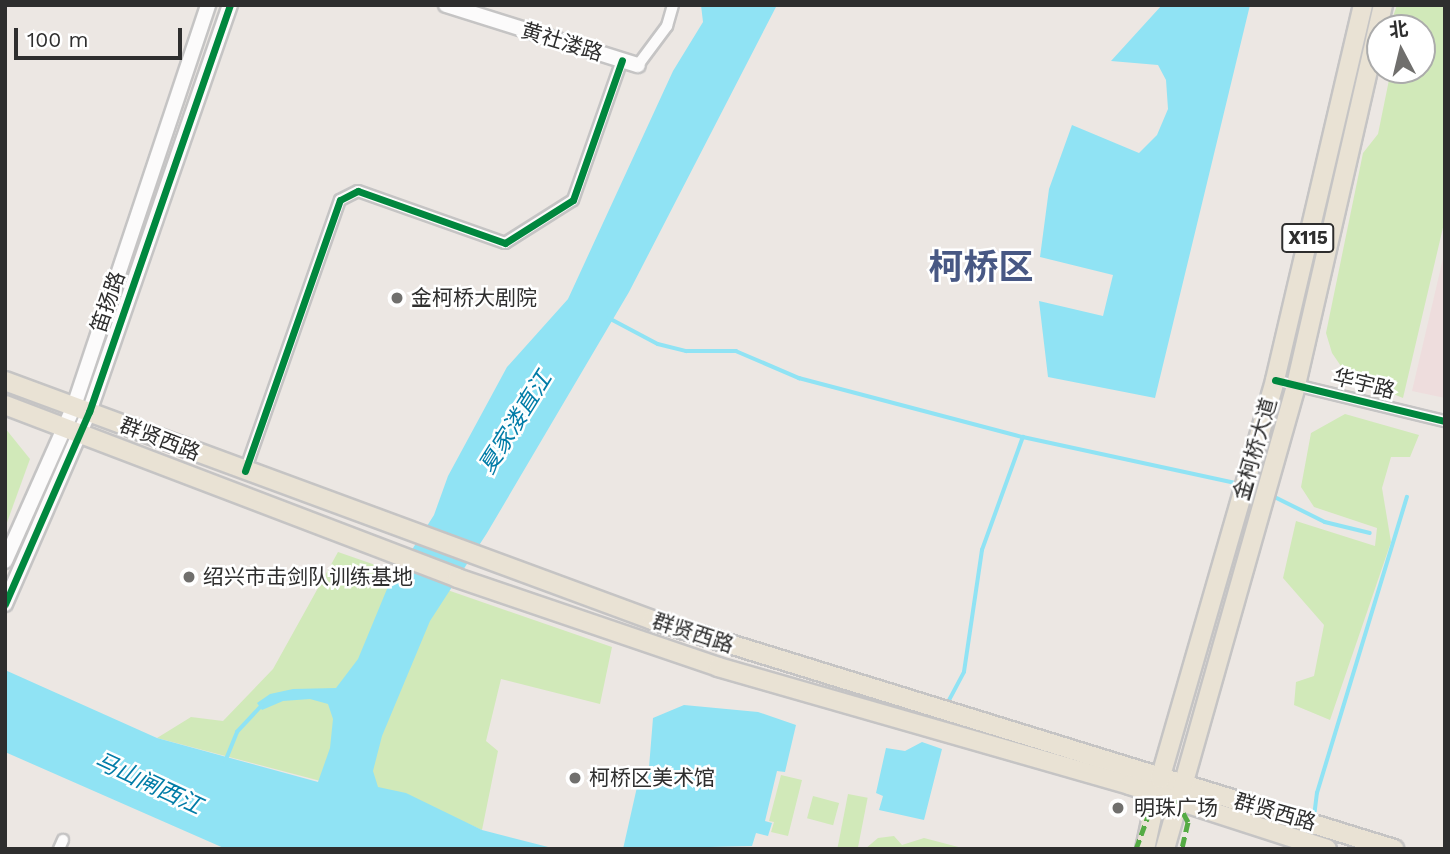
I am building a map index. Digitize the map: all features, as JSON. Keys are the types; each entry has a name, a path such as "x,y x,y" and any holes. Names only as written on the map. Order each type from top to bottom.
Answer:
{"main road":[{"name":"金柯桥大道","path":"1145,849 1158,786 1275,380 1363,5"},
{"name":"金柯桥大道","path":"1165,849 1178,792 1296,385 1383,5"},
{"name":"群贤西路","path":"5,381 473,557 652,620 962,714 1158,786"},
{"name":"群贤西路","path":"5,405 457,578 718,667 951,733 1178,792 1298,818 1394,849"},
{"name":"群贤西路","path":"1178,792 1324,848"}],"street":[{"name":"笛扬路","path":"81,409 208,5"},
{"name":"笛扬路","path":"5,604 81,409 230,5"},
{"name":"黄社溇路","path":"446,5 470,9 638,65"},
{"path":"638,65 667,26 673,5"},
{"path":"245,471 340,200 358,191 505,243 573,200 622,60"},
{"name":"华宇路","path":"1275,380 1445,421"},
{"name":"笛扬路","path":"5,561 72,431"}],"shaded area":[{"path":"1445,250 1445,398 1412,391"}],"green space":[{"path":"1397,5 1445,5 1445,219 1403,398 1347,375 1332,353 1326,333 1363,153 1378,134 1388,84 1436,84 1436,14 1394,14"},
{"path":"1345,414 1419,435 1410,457 1391,457 1382,488 1391,542 1330,720 1294,705 1296,682 1314,676 1324,625 1283,578 1296,521 1375,546 1377,528 1314,507 1301,487 1311,433"},
{"path":"5,428 30,459 5,528"},
{"path":"338,552 612,647 600,704 501,679 486,741 498,751 482,830 446,814 157,738 191,717 223,721 273,669"},
{"path":"781,775 802,780 788,836 771,832 774,822 769,821"},
{"path":"848,794 868,798 858,849 837,849"},
{"path":"813,796 839,803 833,825 807,818"},
{"path":"894,836 902,845 924,838 966,849 865,849 878,838"}],"water":[{"path":"701,5 777,5 629,292 487,533 430,621 382,736 373,771 378,787 406,793 482,830 556,849 226,849 5,752 5,670 157,738 318,782 330,748 333,719 328,704 310,699 283,701 262,710 257,703 270,694 293,689 336,688 358,659 387,589 434,515 448,476 507,367 568,299 673,71 703,22"},
{"path":"1162,5 1250,5 1155,398 1048,377 1039,301 1103,316 1113,275 1040,257 1049,189 1072,125 1139,153 1157,135 1168,109 1166,80 1158,65 1111,61"},
{"path":"684,705 758,712 796,725 785,772 777,771 765,821 772,823 768,836 756,833 752,846 623,849 637,787 648,780 653,718"},
{"path":"922,742 942,749 924,820 879,810 883,796 876,793 886,748 905,751"}],"waterway":[{"path":"609,318 658,344 686,351 736,351 799,378 1023,437 1241,484"},
{"path":"946,706 964,672 982,550 1023,437"},
{"path":"1271,495 1325,522 1370,533"},
{"path":"1314,817 1317,793 1407,497"},
{"path":"225,762 237,732 262,705"}],"marked path":[{"path":"1136,849 1156,794"},
{"path":"1176,800 1188,822 1182,849"}],"cycle path":[{"path":"5,604 89,412 230,5"},
{"path":"245,471 340,200 358,191 505,243 573,200 622,60"},
{"path":"1275,380 1445,421"}],"place":[{"name":"金柯桥大剧院","path":"397,298"},
{"name":"绍兴市击剑队训练基地","path":"189,577"},
{"name":"柯桥区美术馆","path":"575,778"},
{"name":"明珠广场","path":"1118,808"}],"district":[{"name":"柯桥区","path":"981,267"}],"water label":[{"name":"夏家溇直江","path":"516,423"},
{"name":"马山闸西江","path":"148,784"}]}
